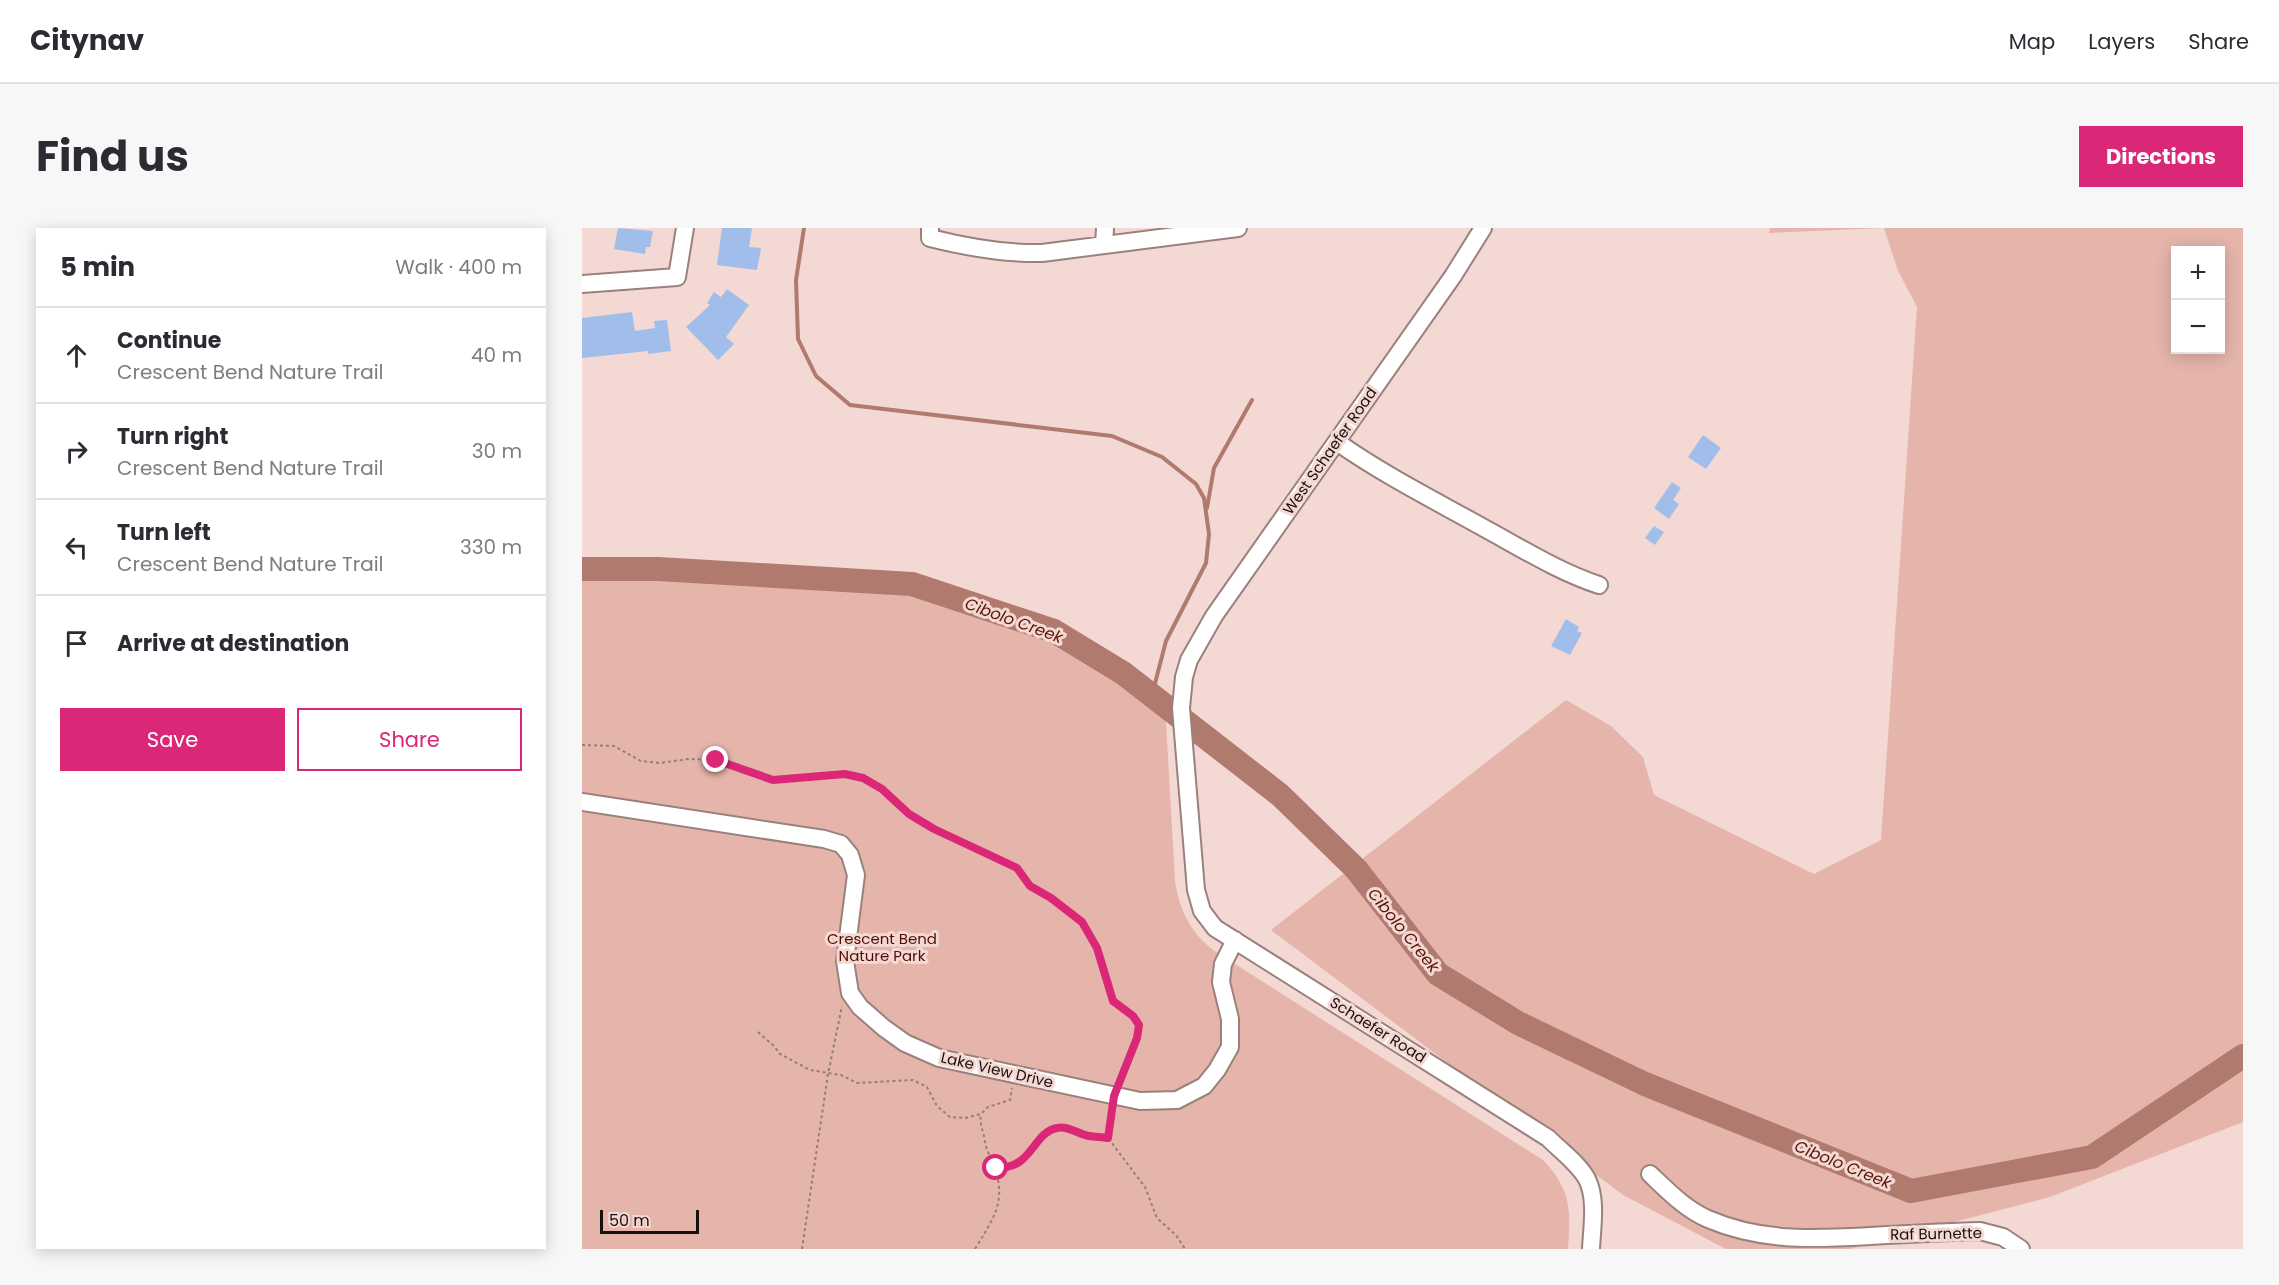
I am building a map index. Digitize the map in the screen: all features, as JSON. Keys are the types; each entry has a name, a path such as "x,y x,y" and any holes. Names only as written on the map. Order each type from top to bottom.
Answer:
{"street":[{"path":"582,284 677,277 685,228"},
{"path":"1104,245 1105,228"},
{"path":"930,233 959,245 1020,254 1238,228"},
{"name":"West Schaefer Road","path":"1188,797 1181,708 1184,677 1189,660 1205,630 1453,276 1483,228"},
{"path":"1337,442 1393,479 1542,559 1599,585"},
{"name":"Schaefer Road","path":"1188,797 1196,890 1202,911 1215,928 1548,1138 1575,1164 1587,1180 1593,1206 1591,1249"},
{"path":"582,802 824,839 841,844 850,855 856,875 845,961 850,993"},
{"name":"Lake View Drive","path":"850,993 860,1007 905,1043 939,1058 1140,1101 1177,1100 1204,1086 1217,1070 1230,1047 1230,1019 1221,982 1223,964 1235,940"},
{"name":"Raf Burnette","path":"1650,1174 1681,1203 1706,1218 1776,1238 1807,1239 1980,1231 2003,1237 2021,1249"}],"path":[{"path":"582,745 614,746 641,761 660,764 688,759 716,760 773,780 845,774 863,778 882,789 909,814 934,829 1017,868 1030,886 1051,898 1082,922 1097,948 1113,1001 1133,1016 1139,1025 1137,1038 1114,1096 1108,1138 1145,1187 1157,1218 1176,1235 1185,1249"},
{"path":"802,1249 828,1074 840,1010 850,993"},
{"path":"758,1032 780,1054 810,1070 841,1075 857,1083 913,1080 927,1087 937,1106 950,1117 965,1118 981,1114 988,1107 1010,1100 1016,1074"},
{"path":"975,1249 999,1205 1000,1185 996,1168 987,1153 980,1121 981,1114"},
{"path":"996,1168 1007,1169 1021,1162 1044,1136 1056,1128 1067,1128 1091,1137 1108,1138"}],"green space":[{"path":"1770,228 1884,228 1769,233"},
{"path":"1884,228 2243,228 2243,1122 2050,1197 1850,1249 1726,1249 1623,1195 1271,930 1566,700 1611,726 1643,757 1654,795 1814,874 1881,840 1917,307 1898,271"},
{"name":"Crescent Bend Nature Park","path":"582,567 658,569 912,584 1054,631 1123,673 1165,705 1175,880 1183,911 1193,929 1216,952 1543,1160 1559,1181 1567,1201 1568,1249 582,1249"}],"building":[{"path":"618,228 653,231 650,247 646,247 645,254 614,249"},
{"path":"722,228 752,228 749,247 761,248 757,270 717,265"},
{"path":"727,289 749,305 726,337 734,344 718,360 686,327 710,305 707,303 714,292 721,297"},
{"path":"632,312 635,331 655,328 654,321 667,320 671,351 648,354 648,351 582,358 582,318"},
{"path":"1703,435 1721,448 1706,469 1688,457"},
{"path":"1672,482 1681,488 1673,500 1679,504 1669,519 1654,508"},
{"path":"1654,526 1664,532 1655,545 1645,538"},
{"path":"1566,619 1579,627 1577,631 1582,633 1570,655 1551,646"}],"waterway":[{"path":"804,228 796,280 798,339 816,376 850,405 1112,436 1162,457 1196,484 1204,498 1209,534 1206,563 1166,641 1152,695"},
{"path":"1207,508 1214,468 1252,400"},
{"name":"Cibolo Creek","path":"582,569 658,569 912,584 1054,631 1123,673 1280,795 1356,869 1438,974 1518,1023 1645,1084 1911,1191 2092,1157 2243,1056"}],"route":[{"path":"716,760 773,780 845,774 863,778 882,789 909,814 934,829 1017,868 1030,886 1051,898 1082,922 1097,948 1113,1001 1133,1016 1139,1025 1137,1038 1114,1096 1108,1138 1091,1137 1067,1128 1056,1128 1044,1136 1021,1162 1007,1169 996,1168"}]}
